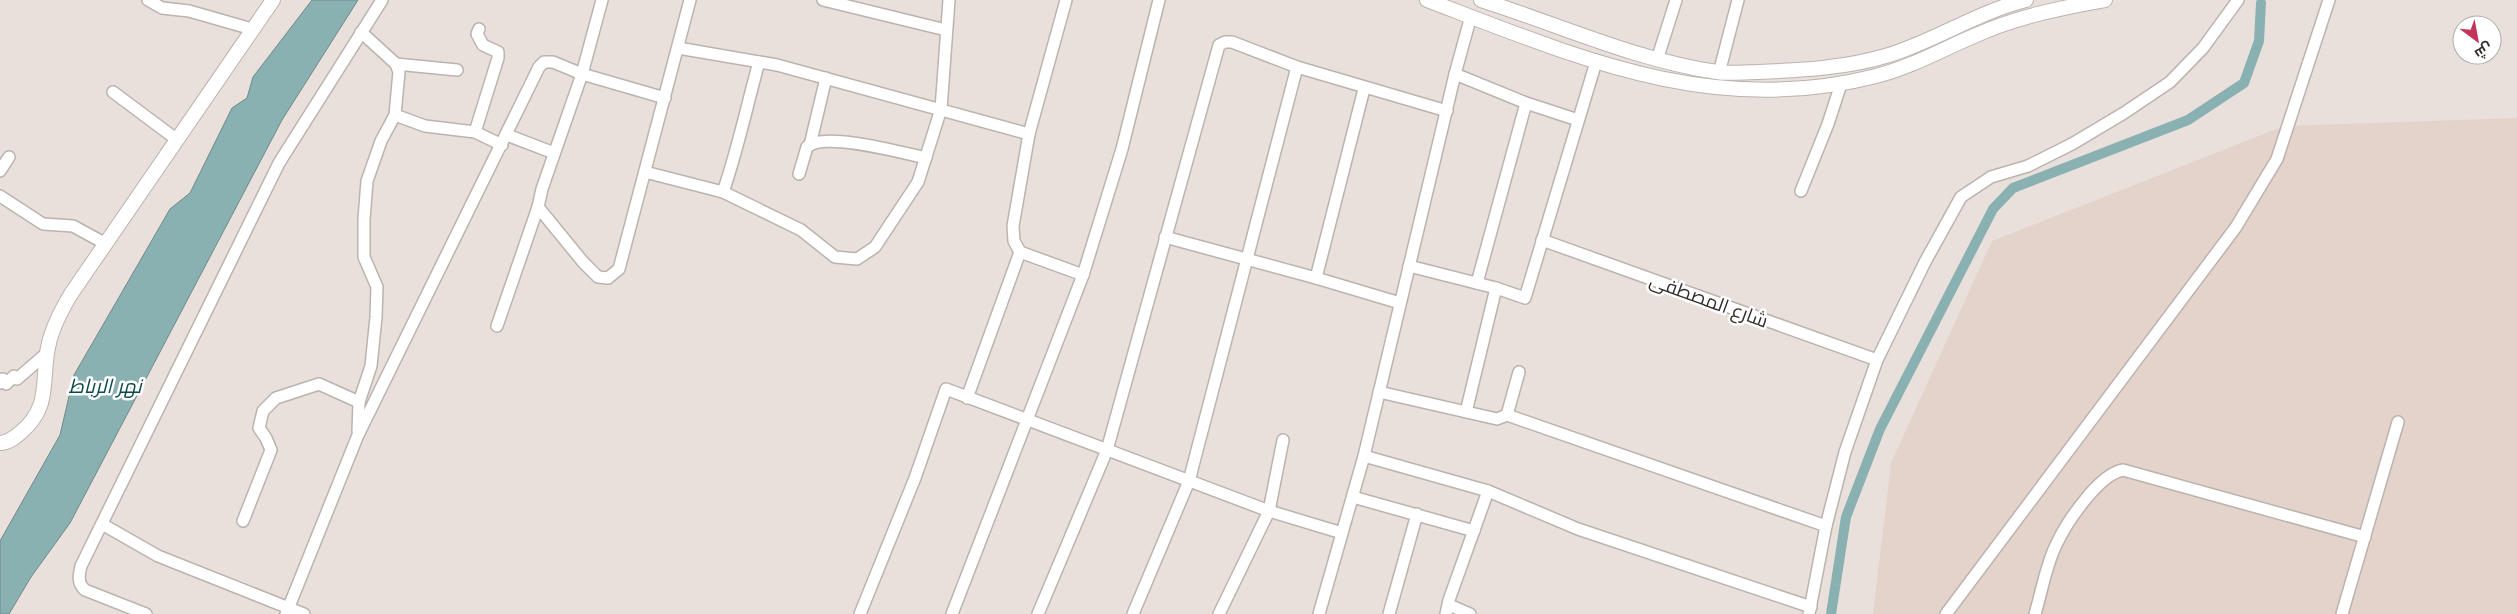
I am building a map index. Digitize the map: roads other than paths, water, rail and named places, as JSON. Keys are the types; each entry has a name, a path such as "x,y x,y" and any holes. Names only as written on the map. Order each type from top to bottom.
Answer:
{"street":[{"path":"148,0 162,8 190,11 252,29"},
{"path":"0,443 5,443 18,435 39,412 43,399 47,354 61,311 176,139 273,0"},
{"path":"146,614 85,590 80,584 81,566 279,163 382,0"},
{"path":"497,326 582,74 602,0"},
{"path":"538,207 583,262 598,277 608,278 619,269 690,0"},
{"path":"823,0 946,30"},
{"path":"645,172 723,192 801,230 836,258 857,259 875,247 896,218 918,182 940,109 948,0"},
{"path":"1066,0 1029,134 1013,226 1014,241 1020,252 1083,274"},
{"path":"952,614 1083,274 1122,149 1159,0"},
{"path":"1427,0 1596,62 1686,84 1730,90 1772,90 1841,84 1878,76 1912,64 1974,36 2059,4 2105,0"},
{"path":"1318,614 1364,456 1455,74 1477,0"},
{"path":"1657,60 1676,0"},
{"path":"1718,73 1738,0"},
{"path":"1489,1 1603,43 1657,60 1718,73 1842,66 1888,55 1926,41 2003,3 2026,0"},
{"path":"1364,456 1488,491 1578,529 1810,610 1826,526 1845,452 1876,360 1925,262 1961,197 1992,177 2028,166 2072,144 2170,82 2203,48 2238,0"},
{"path":"1946,614 2236,227 2277,159 2329,0"},
{"path":"474,132 498,58 498,52 483,45 477,34 479,29"},
{"path":"358,435 359,402 371,366 377,287 364,257 367,181 381,141 395,115 398,72 396,64 361,32"},
{"path":"1038,614 1107,450 1219,45 1225,42 1232,42 1297,67 1364,89 1447,111"},
{"path":"678,48 759,62 826,78 1029,134"},
{"path":"288,611 358,435 539,67 544,62 553,62 582,74 665,98"},
{"path":"723,192 735,156 741,124 759,62"},
{"path":"1410,266 1496,288 1525,298 1596,62"},
{"path":"396,64 457,70"},
{"path":"1133,614 1189,481 1297,67"},
{"path":"1772,90 1773,71"},
{"path":"1455,74 1526,103 1578,120"},
{"path":"799,174 810,145 826,78"},
{"path":"1800,191 1828,124 1841,84"},
{"path":"1316,278 1364,89"},
{"path":"113,92 176,139"},
{"path":"1476,283 1526,103"},
{"path":"395,115 424,126 474,132 554,153"},
{"path":"810,145 848,142 926,158"},
{"path":"0,171 9,157"},
{"path":"0,196 43,224 73,226 106,244"},
{"path":"1165,237 1316,278 1400,304"},
{"name":"شارع المصطفى","path":"1542,240 1876,360"},
{"path":"967,398 1020,252"},
{"path":"1466,412 1496,288"},
{"path":"0,383 3,379 6,384 14,376 17,379 47,354"},
{"path":"1507,414 1519,372"},
{"path":"243,521 271,450 259,428 262,411 276,398 320,384 359,402"},
{"path":"860,614 915,478 946,389 1270,511 1342,533"},
{"path":"1379,392 1497,419 1507,414 1826,526"},
{"path":"2342,614 2398,422"},
{"path":"1220,614 1270,511 1283,440"},
{"path":"2036,614 2057,542 2096,484 2115,471 2123,470 2365,537"},
{"path":"1470,614 1447,609 1488,491"},
{"path":"1353,497 1474,531"},
{"path":"1389,614 1417,514"},
{"path":"102,524 158,556 288,611 304,614"}],"water":[{"name":"نهر الرباط","path":"312,0 358,0 282,120 70,523 31,577 9,614 0,614 0,541 60,435 74,375 170,209 190,193 232,108 247,98 253,77"}],"waterway":[{"path":"1831,614 1846,517 1880,429 1993,209 2013,188 2188,120 2244,83 2259,41 2261,3"}]}
